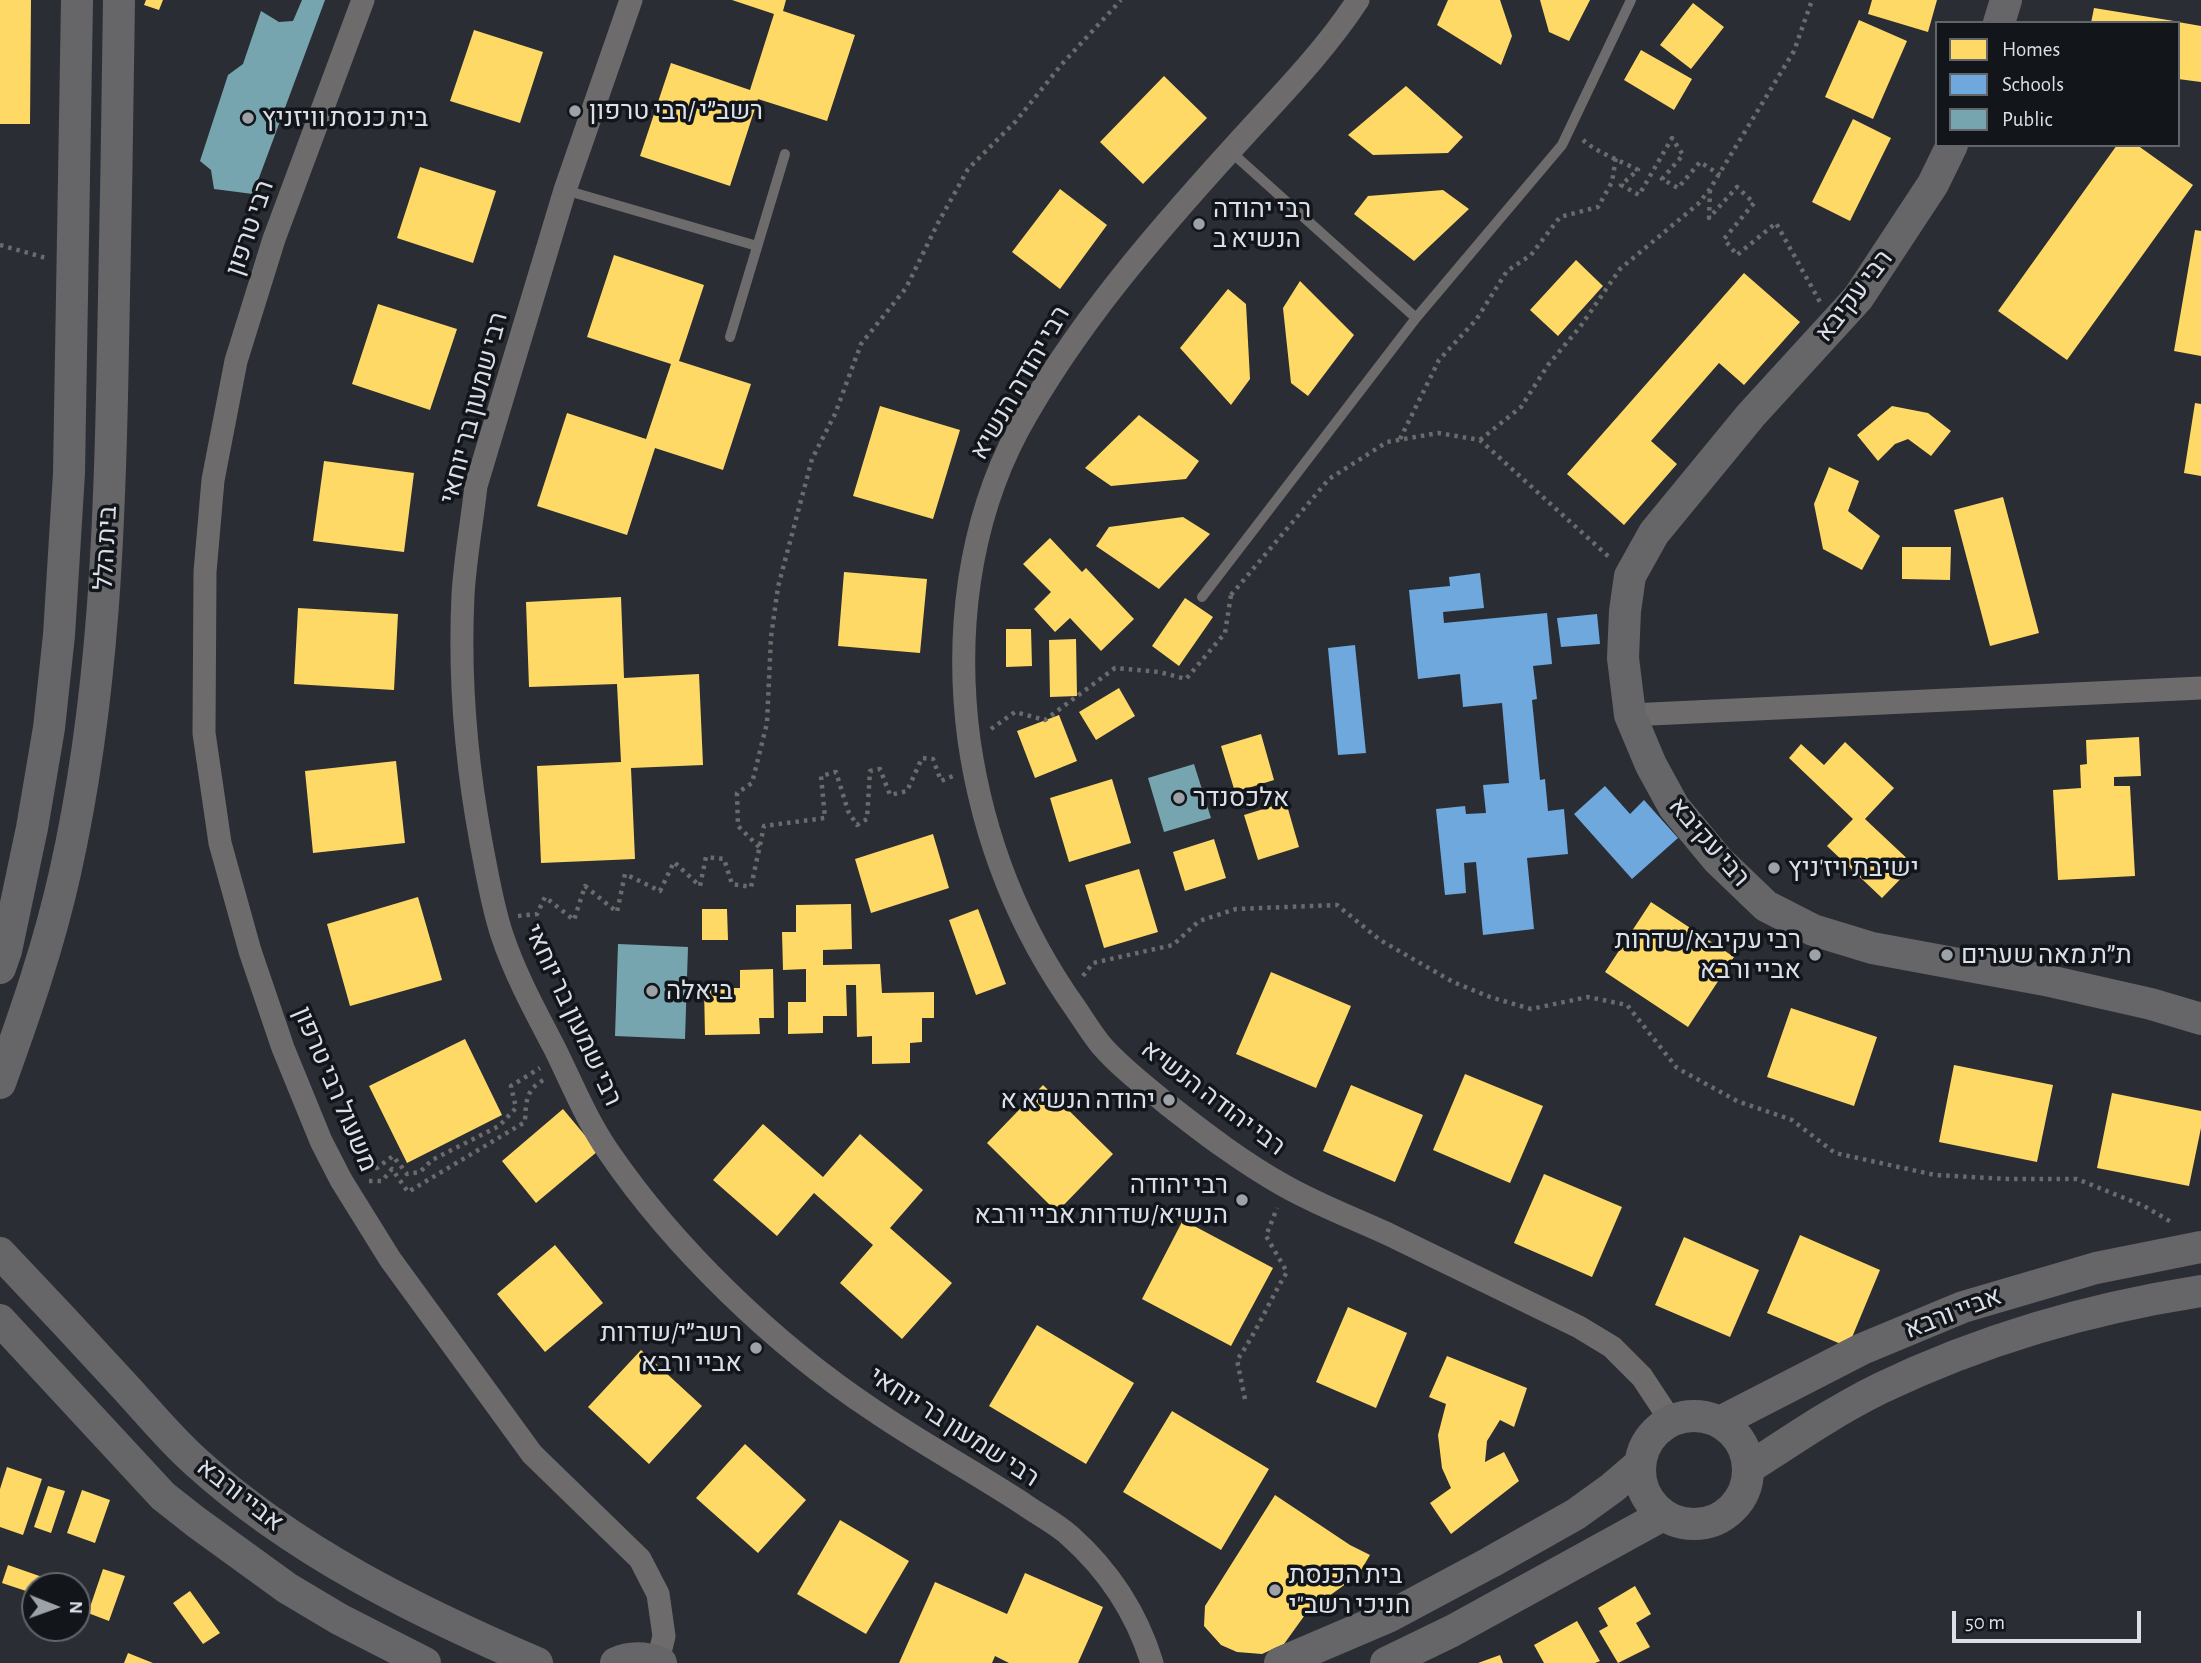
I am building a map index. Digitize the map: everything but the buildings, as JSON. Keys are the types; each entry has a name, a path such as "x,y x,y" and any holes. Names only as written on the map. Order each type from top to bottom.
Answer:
{"street":[{"name":"בית הלל","path":"0,968 32,828 49,728 59,635 69,473 77,0"},
{"name":"בית הלל","path":"0,1083 36,984 65,873 86,756 99,648 111,467 119,0"},
{"name":"רבי טרפון","path":"212,480 236,361 274,239 363,0"},
{"name":"רבי שמעון בר יוחאי","path":"631,0 565,190 477,486 464,588 462,666 468,763 483,854 502,935 530,1000 606,1148 640,1194 684,1245 802,1359 873,1410 1068,1534 1111,1580 1132,1614 1153,1663"},
{"name":"רבי יהודה הנשיא","path":"1358,0 1339,29 1230,151 1092,313 1017,432 993,486 972,554 964,639 966,717 973,768 995,853 1029,931 1067,996 1102,1046 1148,1090 1218,1143 1285,1186 1579,1327 1612,1347 1642,1377 1671,1420"},
{"path":"2000,21 2006,0"},
{"name":"רבי עקיבא","path":"1951,147 1933,184 1858,298 1751,415 1654,533 1630,576 1625,611 1623,658 1630,715 1651,765 1674,807 1718,860 1766,906 1813,930 1872,948 2045,980 2151,1004 2201,1019"},
{"name":"משעול רבי טרפון","path":"212,480 205,572 204,733 220,843 250,951 283,1048 321,1141 390,1259 532,1454 639,1559 658,1594 664,1636 659,1662"},
{"path":"1630,715 2201,688"},
{"name":"אביי ורבא","path":"1720,1422 1862,1349 1963,1307 2096,1268 2197,1248"},
{"name":"אביי ורבא","path":"0,1253 195,1461 254,1508 312,1549 361,1578 464,1631 537,1663"},
{"name":"אביי ורבא","path":"1749,1468 1800,1434 1881,1388 1978,1348 2024,1332 2106,1310 2201,1291"},
{"name":"אביי ורבא","path":"0,1320 163,1496 287,1588 339,1619 425,1663"},
{"path":"0,1342 38,1360"},
{"path":"1689,1415 1707,1416 1720,1422 1740,1438 1749,1461 1749,1480 1739,1502 1718,1520 1693,1525 1682,1524 1663,1515 1647,1498 1640,1480 1640,1464 1652,1436 1671,1420 1689,1415"},
{"path":"1280,1663 1390,1616 1491,1562 1576,1514 1640,1464"},
{"path":"1386,1663 1452,1631 1663,1515"},
{"path":"616,1663 642,1657 659,1662"}],"lane":[{"path":"1202,597 1416,318 1562,145 1631,0"},
{"path":"1230,151 1416,318"},
{"path":"730,337 785,154"},
{"path":"565,190 757,246"}],"path":[{"path":"760,847 738,826 737,793 752,783 767,723 771,637 778,587 812,459 835,414 860,344 906,288 968,169 1016,121 1062,64 1121,0"},
{"path":"1480,440 1521,407 1548,365 1580,327 1620,269 1698,204 1710,189 1794,51 1812,0"},
{"path":"1570,128 1591,147 1638,170 1622,185 1639,195 1672,138 1683,155 1662,178 1678,188 1700,162 1720,174"},
{"path":"1399,440 1439,360 1476,320 1507,271 1531,255 1560,217 1598,207 1612,182 1616,157"},
{"path":"1710,189 1709,218 1737,187 1754,203 1724,239 1737,255 1776,223 1834,325"},
{"path":"0,245 48,258 72,274"},
{"path":"970,743 1015,712 1045,720 1115,668 1159,672 1185,678 1225,633 1231,595 1329,480 1387,442 1438,433 1480,440 1630,576"},
{"path":"1202,597 1231,595"},
{"path":"498,918 537,914 545,897 574,920 585,886 617,912 625,874 660,891 674,862 699,886 706,857 723,859 732,884 751,887 764,826 825,818 821,776 836,772 848,811 857,825 867,819 870,771 880,769 890,795 907,791 922,758 933,759 941,780 973,768"},
{"path":"1067,996 1093,963 1173,945 1199,921 1236,909 1337,905 1380,940 1453,982 1490,997 1531,1009 1588,997 1627,1005 1677,1068 1737,1101 1792,1120 1836,1153 1935,1175 2077,1179 2144,1206 2186,1230 2197,1248"},
{"path":"338,1173 368,1181 383,1181 391,1169 408,1192 525,1122 526,1097 561,1062"},
{"path":"338,1173 360,1163 377,1168 393,1156 407,1174 420,1172 432,1160 499,1126 516,1108 511,1086 561,1062"},
{"path":"1245,1399 1237,1360 1255,1334 1265,1308 1287,1272 1266,1236 1285,1186"}],"place":[{"name":"רשב״י /רבי טרפון","path":"575,111"},
{"name":"בית כנסת וויזניץ","path":"248,118"},
{"name":"רבי יהודה הנשיא ב","path":"1199,224"},
{"name":"אלכסנדר","path":"1179,798"},
{"name":"ישיבת ויז'ניץ","path":"1774,868"},
{"name":"רבי עקיבא/שדרות אביי ורבא","path":"1815,955"},
{"name":"ת״ת מאה שערים","path":"1947,955"},
{"name":"ביאלה","path":"652,991"},
{"name":"יהודה הנשיא א","path":"1169,1100"},
{"name":"רבי יהודה הנשיא/שדרות אביי ורבא","path":"1242,1200"},
{"name":"רשב״י/שדרות אביי ורבא","path":"756,1348"},
{"name":"בית הכנסת חניכי רשב\"י","path":"1275,1590"}]}
